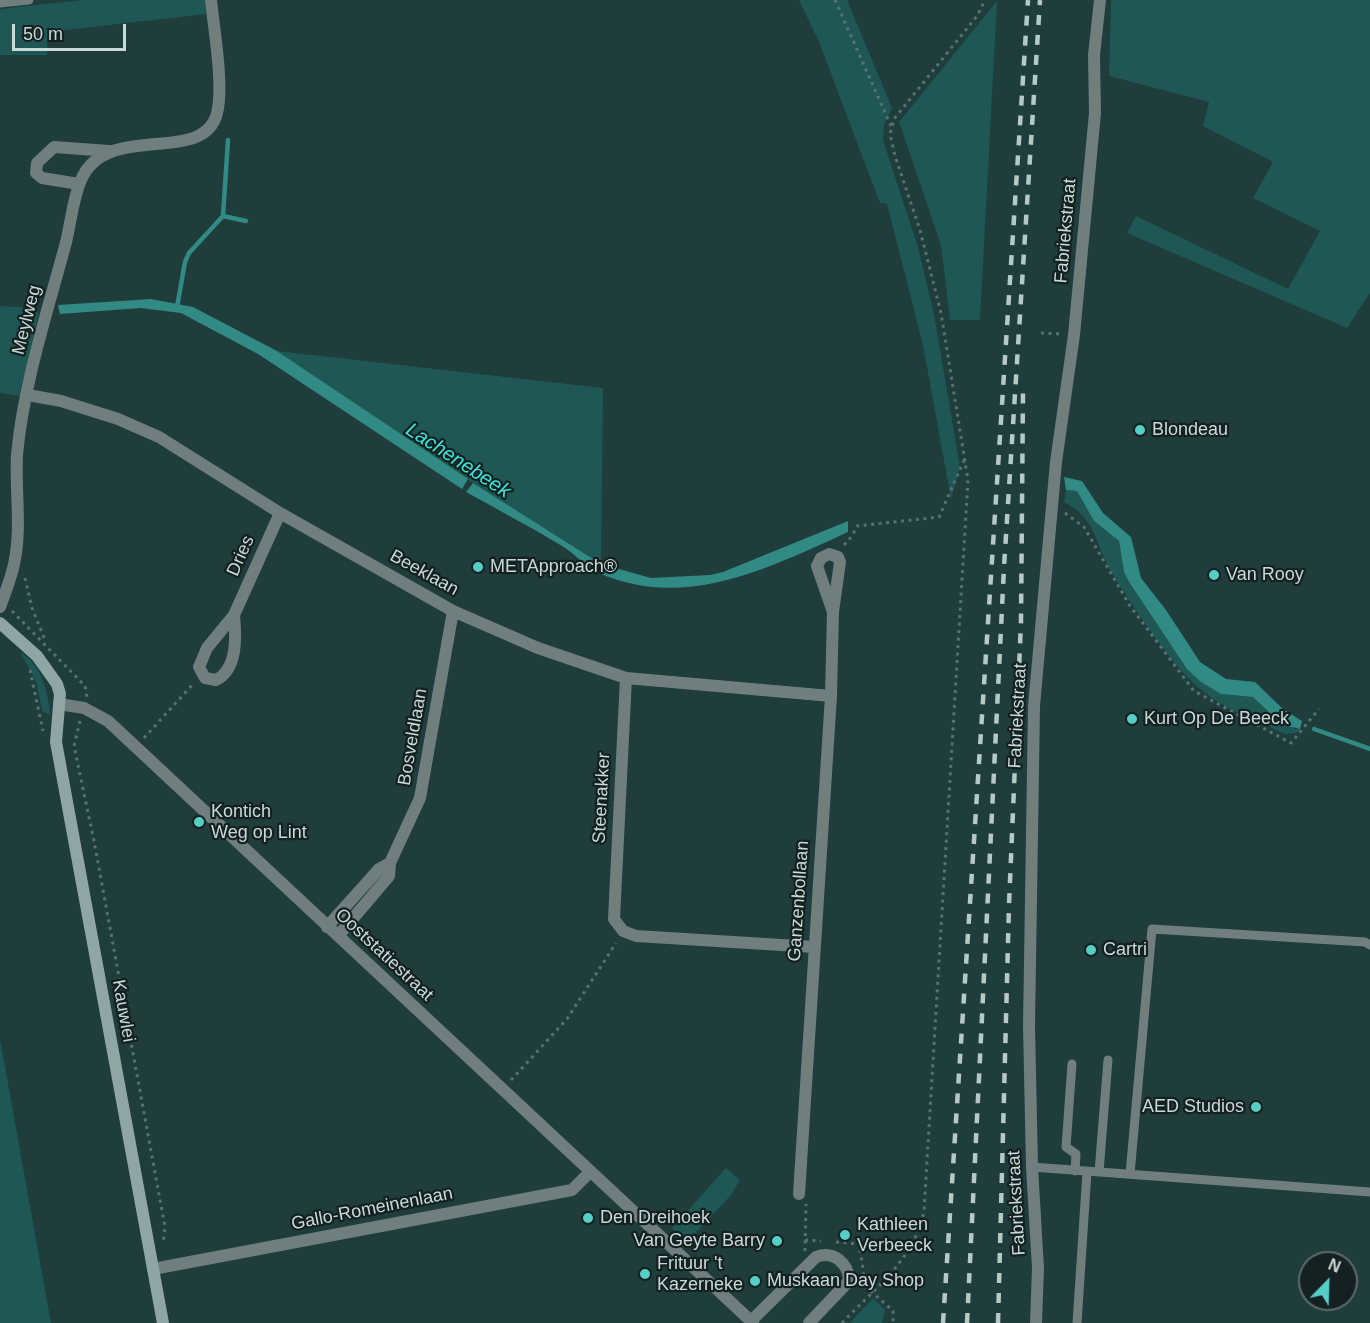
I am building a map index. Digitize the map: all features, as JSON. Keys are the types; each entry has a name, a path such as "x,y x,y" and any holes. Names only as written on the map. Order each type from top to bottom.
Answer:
{"street":[{"path":"79,184 66,179 42,178 36,173 37,163 54,147 109,151 192,140 212,127 217,116 219,96 211,0"},
{"name":"Fabriekstraat","path":"1036,1323 1038,1268 1032,1167 1029,1026 1034,706 1052,507 1074,335 1095,113 1094,55 1100,0"},
{"name":"Meylweg","path":"0,607 15,562 17,454 28,395 79,184 90,164 109,151"},
{"name":"Beeklaan","path":"28,395 61,401 118,419 159,437 280,513 453,611 538,648 626,678 831,696"},
{"name":"Dries","path":"234,615 234,653 227,670 216,680 210,680 202,675 199,668 207,648 234,615 280,513"},
{"name":"Ganzenbollaan","path":"799,1194 831,696 833,612 837,597 840,562 834,555 825,556 817,566 833,612"},
{"name":"Bosveldlaan","path":"338,936 389,876 390,863 420,798 453,611"},
{"path":"0,623 46,666 57,684 59,704"},
{"name":"Steenakker","path":"623,931 614,919 626,678"},
{"name":"Ooststatiestraat","path":"59,704 84,708 101,715 752,1322"},
{"name":"Kauwlei","path":"59,704 56,742 163,1323"},
{"name":"Bosveldlaan","path":"327,927 379,868 390,863"},
{"path":"623,931 636,936 814,947"},
{"name":"Gallo-Romeinenlaan","path":"153,1269 572,1190 590,1172"},
{"path":"752,1322 803,1268 822,1255 836,1257 846,1265 849,1281 809,1323"}],"lane":[{"path":"0,3 29,0"},
{"path":"1130,1174 1152,929 1365,942 1370,945"},
{"path":"1099,1172 1108,1060"},
{"path":"1072,1064 1066,1147 1076,1154 1075,1171"},
{"path":"1032,1167 1370,1192"},
{"path":"1077,1323 1087,1172"}],"path":[{"path":"834,0 891,126 895,156 920,230 941,314 966,456 968,492 924,1211 911,1249 842,1323"},
{"path":"891,126 901,110 977,16 985,0"},
{"path":"1041,333 1053,334"},
{"path":"838,557 845,541 852,536 857,526 939,517 966,456"},
{"path":"1052,507 1071,515 1084,527 1130,606 1194,691 1291,743 1319,710"},
{"path":"25,569 29,600 46,643"},
{"path":"20,617 85,686 87,695 84,708"},
{"path":"26,663 40,717"},
{"path":"135,747 202,675"},
{"path":"80,721 74,746 94,841 165,1227 163,1247 166,1266"},
{"path":"503,1089 567,1019 623,931"},
{"path":"799,1194 807,1204 803,1268"}],"shaded area":[{"path":"82,0 205,0 206,14 48,32 47,55 0,55 0,9"},
{"path":"799,0 847,0 892,108 884,125 883,140 918,247 934,314 960,467 951,499 923,345 887,204 880,203 819,42"},
{"path":"1111,0 1370,0 1370,293 1347,328 1127,233 1136,216 1288,289 1320,231 1253,198 1273,162 1203,126 1209,102 1109,76"},
{"path":"997,1 980,320 950,320 941,245 899,122"},
{"path":"151,299 193,307 277,351 468,479 462,489 258,354 181,313 141,308 60,314 58,305"},
{"path":"0,306 20,307 39,313 19,396 0,393"},
{"path":"277,351 603,388 601,564 473,483"},
{"path":"1064,477 1082,481 1103,513 1131,537 1141,578 1166,610 1200,662 1226,679 1255,682 1283,709 1302,721 1300,729 1283,725 1253,697 1221,694 1201,682 1187,669 1129,582 1124,572 1119,541 1094,521 1077,491 1066,490"},
{"path":"473,483 601,564 651,578 710,575 723,572 848,521 848,532 788,559 726,580 695,586 663,588 631,584 599,573 562,546 466,492"},
{"path":"1066,490 1077,491 1094,521 1119,541 1124,572 1129,582 1174,649 1221,694 1253,697 1295,729 1300,729 1296,733 1285,734 1230,709 1209,696 1189,679 1151,632 1127,597 1109,568 1088,523 1075,509 1064,502"},
{"path":"20,652 33,664 42,679 48,697 50,715 42,711 36,681"},
{"path":"0,1039 51,1323 0,1323"},
{"path":"726,1168 740,1180 731,1195 687,1242 672,1228"},
{"path":"873,1298 885,1310 882,1323 850,1323"}],"waterway":[{"path":"177,307 185,262 189,253 223,216 228,140"},
{"path":"223,216 246,221"},
{"name":"Lachenebeek","path":"1314,729 1370,749"}],"railway":[{"path":"943,1323 1028,0"},
{"path":"967,1323 1004,567 1040,0"},
{"path":"998,1323 1009,905 1021,622 1023,390"}],"place":[{"name":"Blondeau","path":"1140,430"},
{"name":"METApproach®","path":"478,567"},
{"name":"Van Rooy","path":"1214,575"},
{"name":"Kurt Op De Beeck","path":"1132,719"},
{"name":"Kontich Weg op Lint","path":"199,822"},
{"name":"Cartri","path":"1091,950"},
{"name":"AED Studios","path":"1256,1107"},
{"name":"Den Dreihoek","path":"588,1218"},
{"name":"Kathleen Verbeeck","path":"845,1235"},
{"name":"Van Geyte Barry","path":"777,1241"},
{"name":"Frituur 't Kazerneke","path":"645,1274"},
{"name":"Muskaan Day Shop","path":"755,1281"}]}
